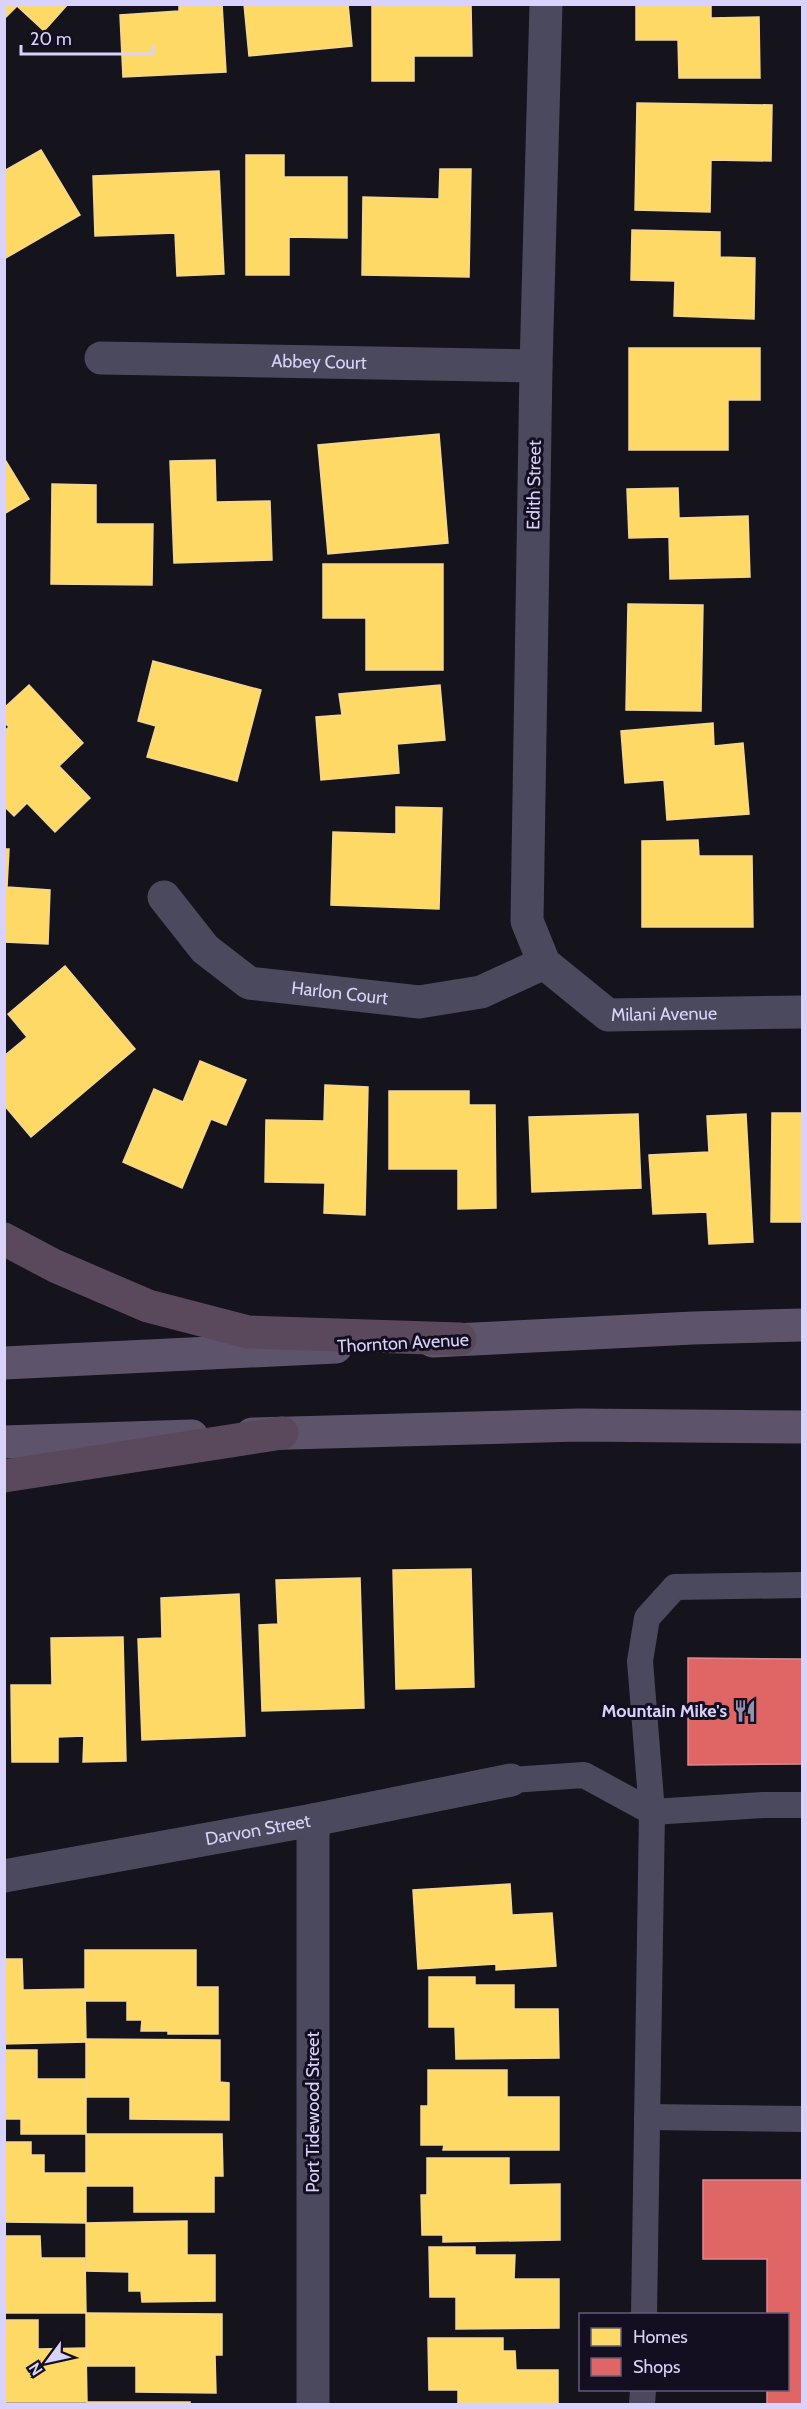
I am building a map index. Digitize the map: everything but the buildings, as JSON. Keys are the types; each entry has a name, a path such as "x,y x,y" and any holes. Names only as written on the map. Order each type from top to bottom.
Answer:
{"highway":[{"path":"4,1239 55,1266 148,1306 248,1332 460,1339"},
{"path":"4,1476 282,1433"}],"main road":[{"name":"Thornton Avenue","path":"4,1363 264,1352 460,1339 802,1325"},
{"path":"4,1442 579,1425 802,1427"}],"street":[{"name":"Edith Street","path":"544,963 527,921 536,366 546,4"},
{"name":"Abbey Court","path":"100,358 536,366"},
{"name":"Harlon Court","path":"164,897 205,949 249,983 419,1002 481,992 544,963"},
{"name":"Milani Avenue","path":"544,963 608,1015 802,1012"},
{"name":"Darvon Street","path":"4,1876 313,1820 511,1780"},
{"name":"Port Tidewood Street","path":"313,1820 313,2404"}],"lane":[{"path":"644,2313 652,1812 640,1661 647,1618 675,1587 802,1585"},
{"path":"511,1780 584,1775 652,1812 763,1805 802,1805"},
{"path":"647,2117 802,2119"}],"place":[{"name":"Mountain Mike's","path":"745,1711"}]}
